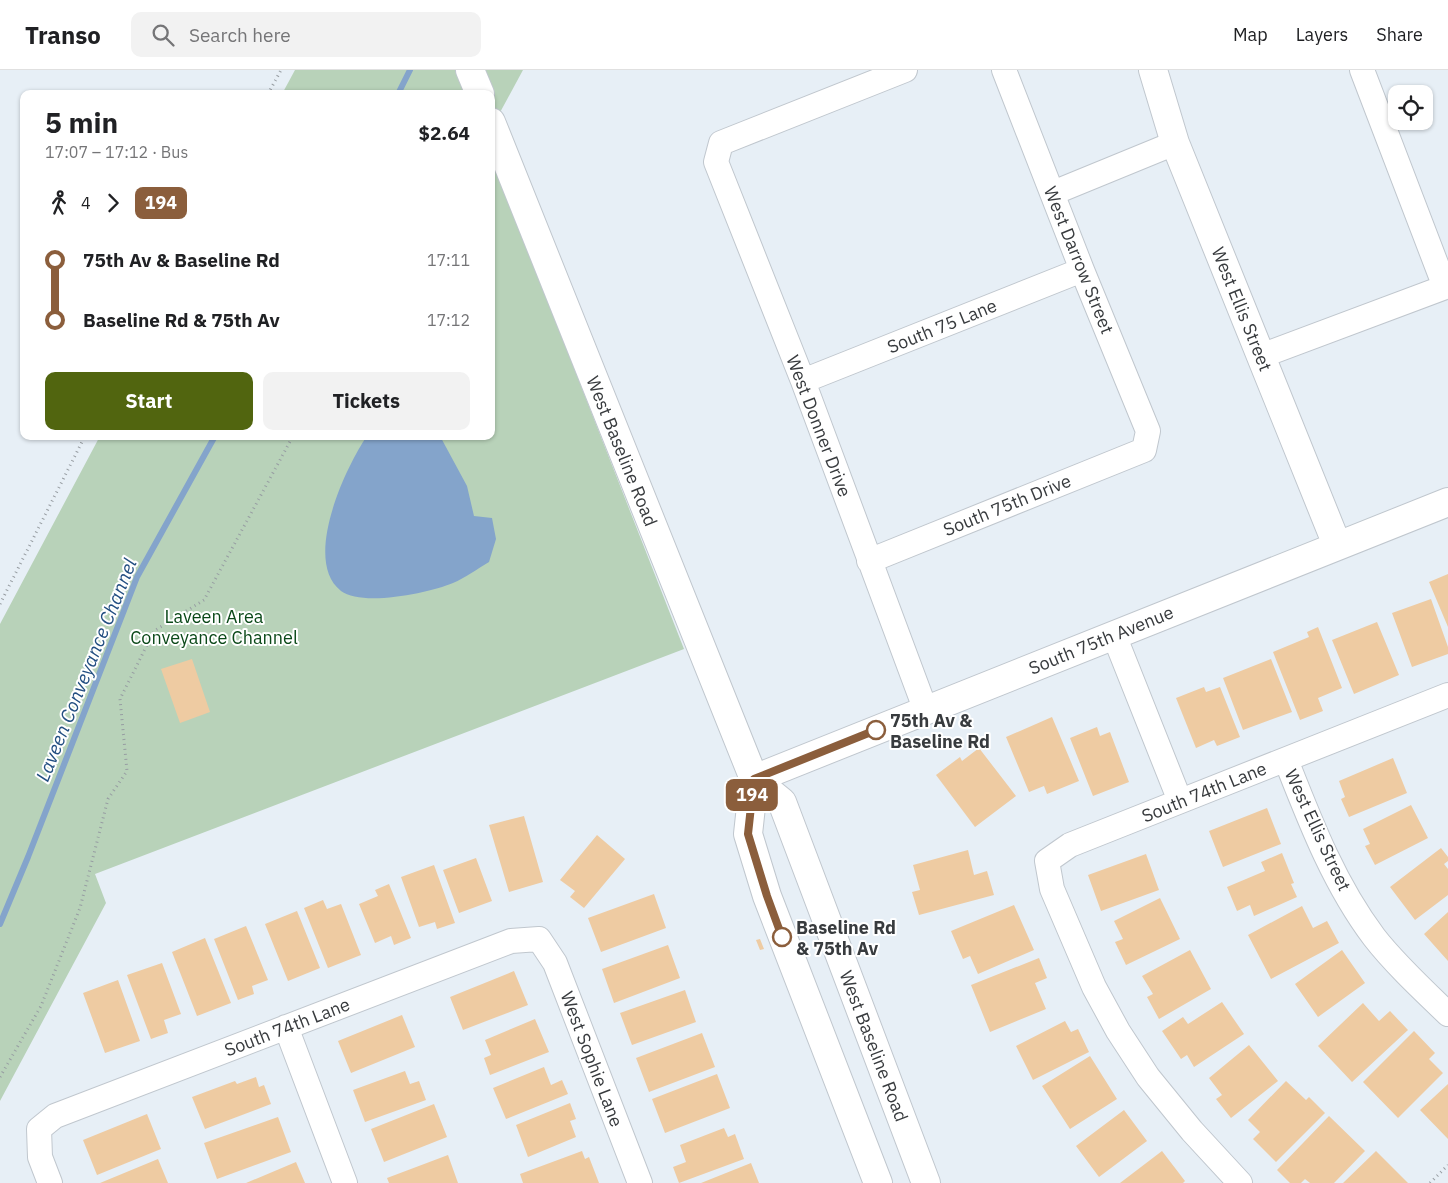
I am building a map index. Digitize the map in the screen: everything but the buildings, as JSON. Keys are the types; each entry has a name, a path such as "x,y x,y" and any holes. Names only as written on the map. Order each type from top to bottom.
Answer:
{"main road":[{"path":"470,70 478,90"},
{"name":"West Ellis Street","path":"1153,70 1175,143 1337,545"},
{"name":"West Baseline Road","path":"495,132 754,779 748,834 767,896 878,1183"},
{"name":"South 75th Avenue","path":"754,779 1448,502"},
{"name":"West Baseline Road","path":"754,779 782,802 926,1183"}],"street":[{"name":"West Donner Drive","path":"906,70 721,143 716,162 803,381 926,710"},
{"name":"West Darrow Street","path":"1004,70 1082,270 1148,431 1144,450"},
{"path":"1261,356 1446,286 1362,70"},
{"path":"1052,193 1175,143"},
{"name":"South 75 Lane","path":"803,381 1082,270"},
{"name":"South 75th Drive","path":"869,561 1144,450"},
{"path":"1114,635 1180,801"},
{"name":"South 74th Lane","path":"1234,1181 1148,1077 1118,1032 1094,987 1055,898 1047,861 1070,845 1448,695"},
{"name":"West Ellis Street","path":"1286,760 1330,864 1352,903 1375,938 1448,1014"},
{"name":"South 74th Lane","path":"50,1183 40,1157 39,1129 55,1116 511,941 539,939"},
{"name":"West Sophie Lane","path":"539,939 555,963 640,1183"},
{"path":"286,1027 345,1183"}],"path":[{"path":"270,90 281,70"},
{"path":"0,604 83,440"},
{"path":"0,1077 41,1006 80,908 108,799 127,770 120,699 154,631 204,600 292,440"},
{"path":"1430,1183 1448,1165"}],"green space":[{"path":"295,70 523,70 495,122 495,90 284,90"},
{"name":"Laveen Area Conveyance Channel","path":"495,166 684,649 95,874 106,903 0,1101 0,624 98,440 495,440"}],"water":[{"path":"365,440 442,440 467,486 474,516 492,518 496,539 489,562 453,583 413,594 396,597 364,598 351,596 341,591 330,577 326,559 326,537 339,491"}],"waterway":[{"name":"Laveen Conveyance Channel","path":"400,90 410,70"},
{"name":"Laveen Conveyance Channel","path":"0,924 137,577 213,440"}],"bus line":[{"name":"194","path":"782,937 748,834 754,779 876,730"}],"place":[{"name":"75th Av & Baseline Rd","path":"876,730"},
{"name":"Baseline Rd & 75th Av","path":"782,937"}]}
